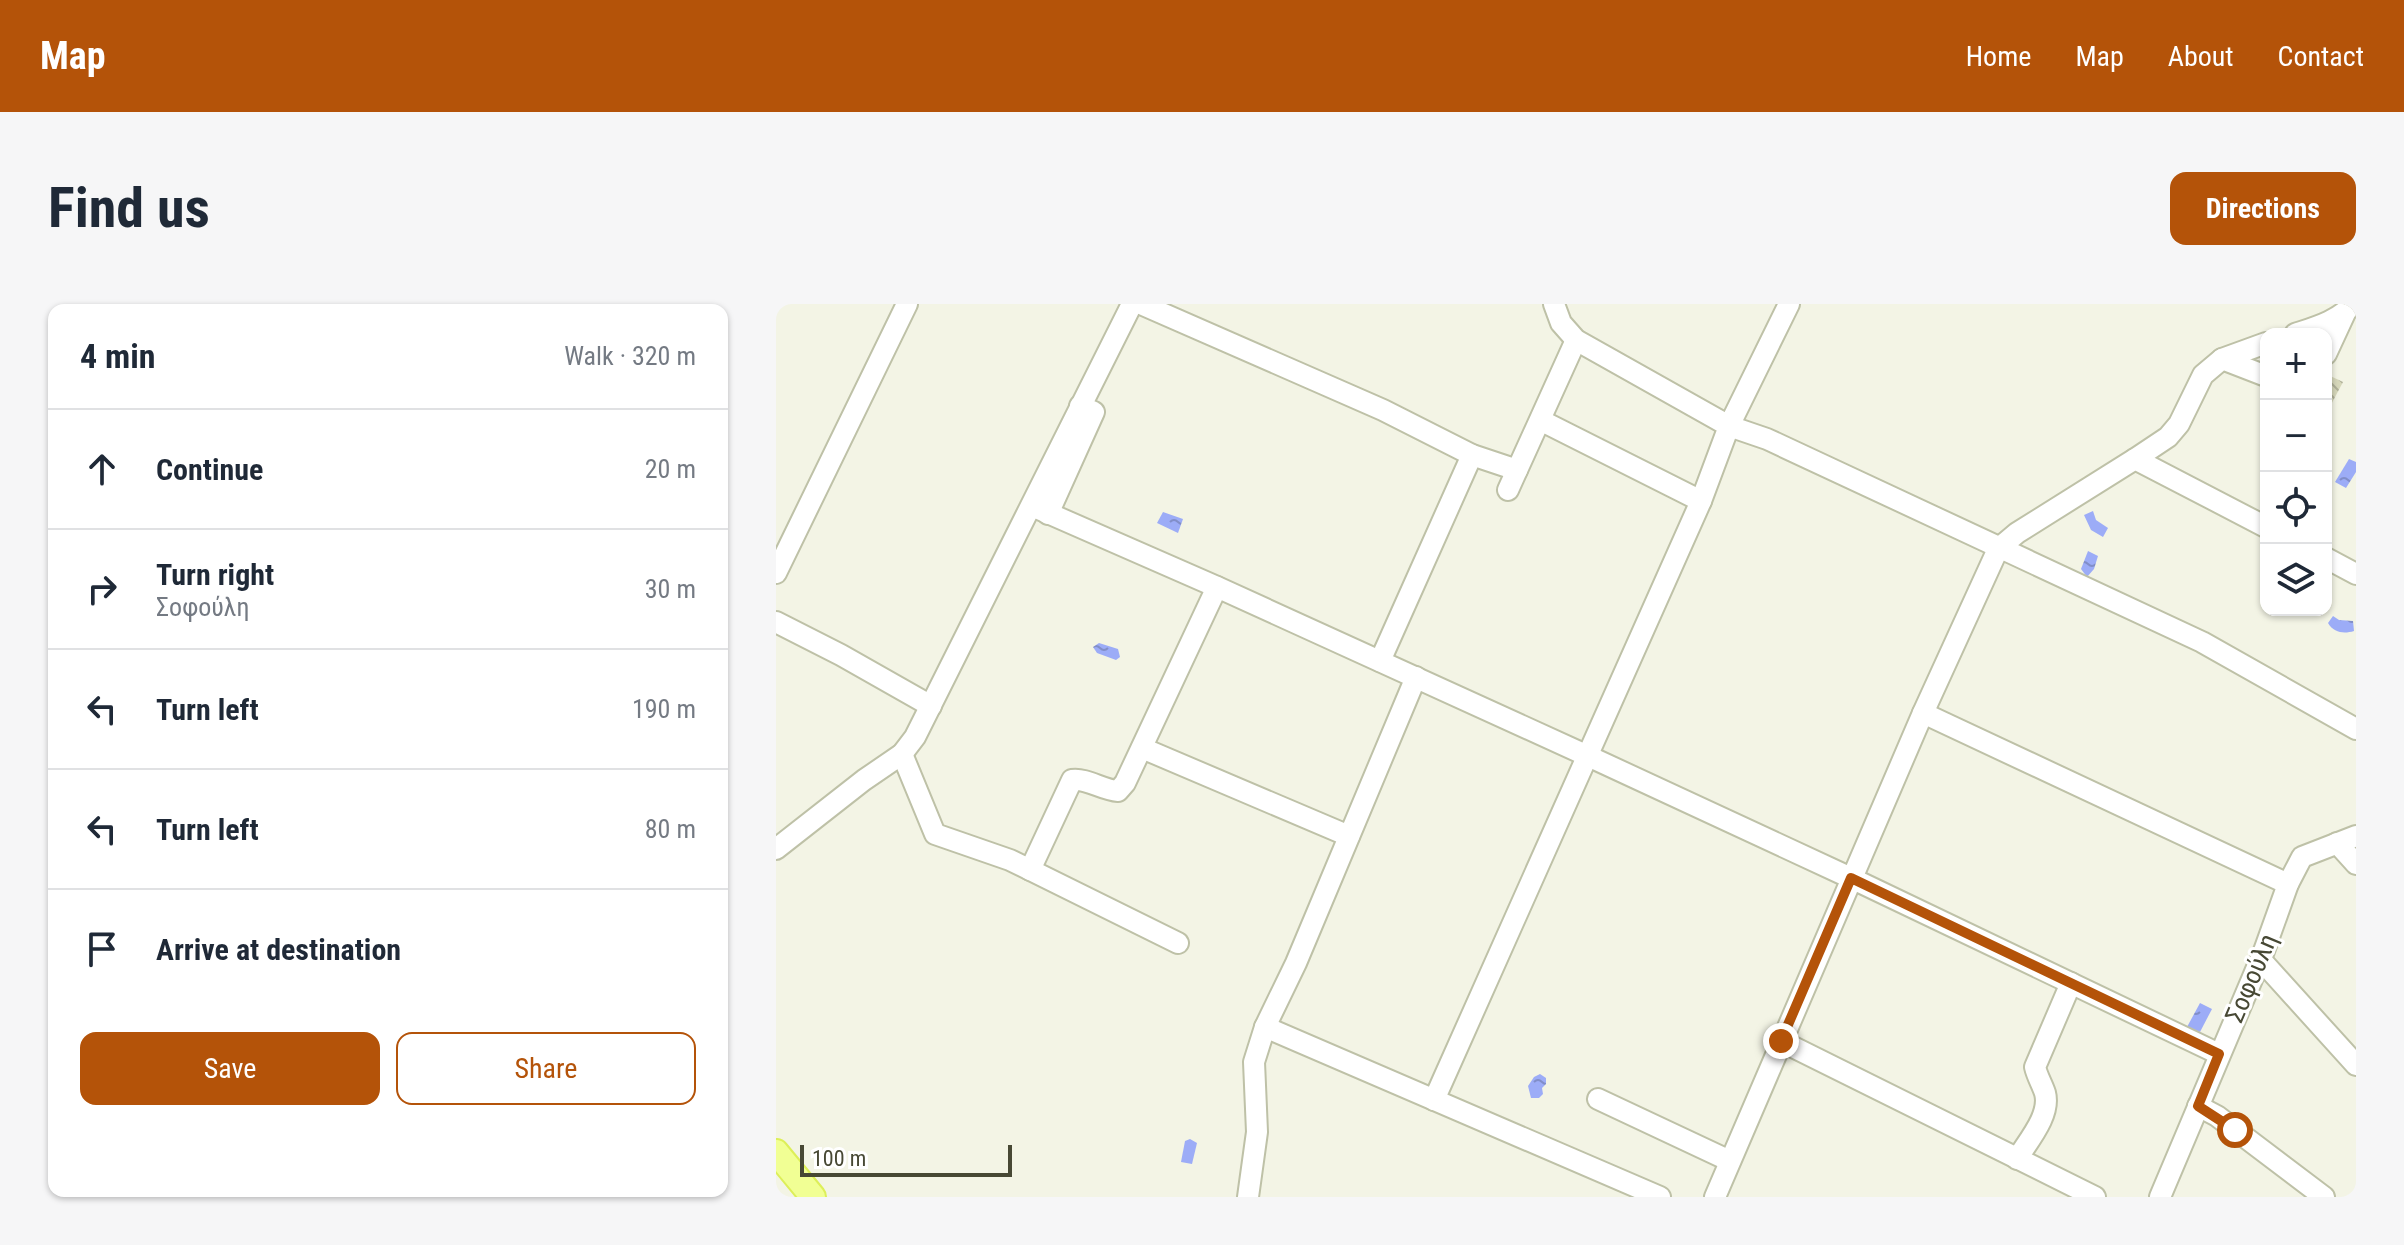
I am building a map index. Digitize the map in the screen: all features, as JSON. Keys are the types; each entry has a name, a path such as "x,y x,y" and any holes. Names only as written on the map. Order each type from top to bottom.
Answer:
{"main road":[{"path":"776,1152 813,1197"}],"street":[{"path":"776,573 907,304"},
{"path":"776,849 902,754 915,737 1094,412 1080,406 1132,304"},
{"path":"1141,304 1383,410 1472,455 1517,470"},
{"path":"1554,304 1561,323 1576,340 1729,426 1767,439 2202,642 2356,729"},
{"path":"1434,1100 1701,501 1729,426 1789,304"},
{"path":"2308,328 2349,309"},
{"path":"2332,342 2349,309"},
{"path":"1508,490 1542,421 1576,340"},
{"path":"1715,1197 1923,713 1998,549 2017,533 2135,459 2173,431 2203,375 2222,359 2260,345"},
{"path":"2222,359 2260,374"},
{"path":"1542,421 1701,501"},
{"path":"1380,661 1472,455"},
{"path":"2135,459 2260,524"},
{"path":"1040,510 1588,756 2219,1054"},
{"path":"2332,561 2356,574"},
{"path":"1030,870 1072,780 1079,779 1118,791 1125,783 1217,587"},
{"path":"776,622 931,706"},
{"path":"1248,1197 1257,1132 1254,1062 1265,1027 1296,963 1416,677"},
{"path":"1923,713 2288,884"},
{"path":"1142,748 1349,836"},
{"path":"902,754 935,834 1010,860 1178,943"},
{"path":"2347,840 2356,864"},
{"name":"Σοφούλη","path":"2160,1197 2261,960 2288,884 2302,857 2347,840"},
{"path":"2261,960 2356,1065"},
{"path":"2017,1159 2043,1115 2045,1093 2035,1067 2071,983"},
{"path":"1265,1027 1652,1195"},
{"path":"1781,1041 2095,1197"},
{"path":"1598,1099 1730,1161"},
{"path":"2198,1106 2217,1116 2324,1197"}],"water":[{"path":"2349,459 2356,462 2356,472 2346,488 2335,482"},
{"path":"2093,511 2096,520 2108,528 2103,537 2091,530 2084,515"},
{"path":"1163,512 1183,519 1178,533 1157,523"},
{"path":"2088,551 2098,556 2094,569 2087,577 2081,569"},
{"path":"2333,616 2339,620 2353,621 2354,631 2333,629 2328,623"},
{"path":"1099,643 1118,649 1120,657 1116,660 1097,653 1093,647"},
{"path":"2200,1003 2212,1009 2200,1032 2187,1027"},
{"path":"1540,1074 1546,1078 1543,1094 1539,1098 1531,1098 1528,1086"},
{"path":"1190,1139 1197,1143 1192,1164 1181,1162 1185,1141"}],"building":[{"path":"2332,377 2343,382 2332,403"}],"route":[{"path":"1781,1041 1851,878 2219,1054 2198,1106 2235,1130"}]}
